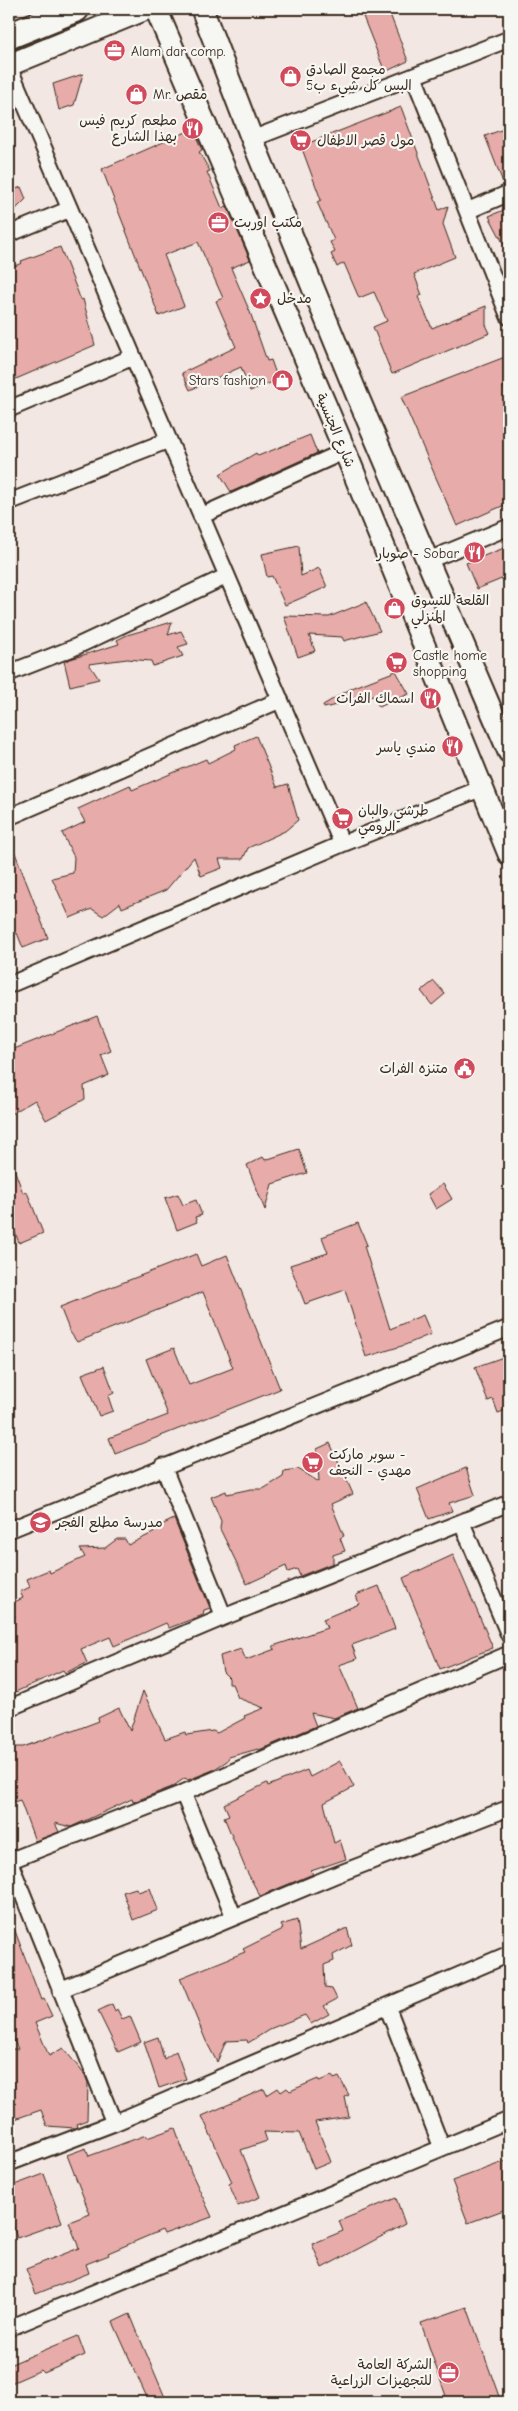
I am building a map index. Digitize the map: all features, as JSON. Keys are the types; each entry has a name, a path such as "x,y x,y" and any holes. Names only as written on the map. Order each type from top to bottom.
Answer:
{"main road":[{"path":"9,36 76,9"},
{"path":"9,66 146,9"},
{"name":"شارع الجنسية","path":"156,9 346,451 509,854"},
{"path":"202,9 252,139 354,386 509,752"}],"street":[{"path":"252,139 509,39"},
{"path":"9,66 342,844"},
{"path":"414,77 509,317"},
{"path":"467,211 509,193"},
{"path":"9,234 70,209"},
{"path":"9,409 133,357"},
{"path":"9,502 169,440"},
{"path":"201,516 346,451"},
{"path":"429,560 509,527"},
{"path":"9,673 73,648 227,576"},
{"path":"9,816 280,700"},
{"path":"9,985 342,844 482,788"},
{"path":"9,1530 163,1466 509,1328"},
{"path":"163,1466 224,1617"},
{"path":"9,1708 224,1617 509,1503"},
{"path":"462,1523 509,1635"},
{"path":"114,2123 9,1861 183,1793 509,1654"},
{"path":"183,1793 234,1917"},
{"path":"60,1990 234,1917 509,1808"},
{"path":"9,2164 114,2123 509,1954"},
{"path":"387,2006 442,2148"},
{"path":"9,2328 509,2120"}],"building":[{"path":"360,9 388,9 408,61 385,72"},
{"path":"83,74 74,105 59,110 53,84"},
{"path":"401,107 439,210 448,206 443,224 455,257 414,274 422,295 418,297 432,328 486,306 486,325 490,333 392,374 373,327 387,321 374,292 359,298 344,263 337,267 331,254 335,252 330,242 334,240 317,202 321,200 301,146"},
{"path":"509,127 509,184 504,185 485,136"},
{"path":"193,129 202,150 199,152 210,171 207,172 222,208 227,206 250,260 231,268 250,312 267,361 271,360 278,380 250,391 241,367 190,390 182,373 236,347 216,301 223,298 198,242 164,255 184,306 159,316 102,169"},
{"path":"21,187 26,199 9,216 9,192"},
{"path":"509,208 509,254 489,216"},
{"path":"60,247 81,300 83,299 95,345 9,382 9,268 22,263 21,261"},
{"path":"505,357 509,368 509,384 503,387 509,401 509,503 457,526 401,397"},
{"path":"310,435 317,453 231,492 220,474 256,453 258,456"},
{"path":"299,546 301,576 319,568 327,587 285,605 272,576 267,577 262,554"},
{"path":"509,546 509,576 477,589 466,563"},
{"path":"366,602 380,631 344,641 342,637 309,635 315,651 298,657 284,616 329,617"},
{"path":"172,622 168,635 181,631 188,644 178,647 183,656 153,666 151,661 127,659 89,664 99,679 70,686 64,661 119,644 117,640 127,635"},
{"path":"396,671 409,694 379,707 373,696 324,708 323,705 352,688"},
{"path":"256,736 277,787 288,784 298,820 285,831 248,848 243,859 219,859 222,868 201,876 194,857 166,890 122,908 120,903 103,916 92,909 70,918 52,878 73,873 74,857 62,833 85,822 78,809 130,785 132,790 206,759 208,763 236,749 235,745"},
{"path":"10,840 48,938 23,948 17,933 9,937"},
{"path":"434,981 445,994 432,1005 421,991"},
{"path":"97,1016 111,1051 101,1055 109,1075 84,1086 85,1099 46,1120 35,1100 9,1115 9,1051"},
{"path":"299,1149 307,1173 272,1184 265,1210 247,1165 263,1157 265,1160"},
{"path":"10,1158 23,1193 27,1192 43,1233 19,1243 9,1216"},
{"path":"443,1184 452,1199 436,1209 428,1194"},
{"path":"178,1194 183,1205 196,1200 202,1215 195,1217 197,1222 177,1230 165,1198"},
{"path":"358,1223 367,1245 364,1246 390,1329 423,1315 431,1334 405,1345 366,1357 345,1290 305,1304 290,1265 328,1253 322,1237"},
{"path":"196,1254 201,1266 227,1255 280,1389 115,1454 109,1438 168,1415 146,1359 174,1348 189,1385 233,1368 203,1292 77,1342 70,1332 60,1307"},
{"path":"509,1355 509,1409 498,1413 493,1399 488,1401 475,1367"},
{"path":"104,1366 114,1393 108,1396 113,1411 99,1416 82,1374"},
{"path":"330,1443 353,1494 331,1504 344,1536 340,1538 345,1551 333,1555 333,1563 300,1576 297,1569 288,1572 286,1566 247,1584 220,1529 221,1521 211,1497 226,1491 227,1494 251,1489 263,1489 283,1477 284,1471 298,1469 319,1482 317,1449"},
{"path":"466,1468 475,1495 449,1503 452,1511 429,1519 417,1489"},
{"path":"174,1519 210,1608 204,1610 203,1615 169,1628 166,1623 114,1646 110,1637 81,1649 87,1663 65,1673 63,1670 9,1695 9,1641 15,1616 10,1604 23,1598 20,1592 30,1587 27,1579 49,1570 50,1573 85,1557 80,1549 105,1548 117,1539 125,1539 128,1545 155,1532 153,1529"},
{"path":"453,1555 493,1648 440,1669 403,1578"},
{"path":"379,1586 395,1629 352,1645 357,1659 339,1665 358,1708 334,1718 311,1713 316,1726 259,1750 229,1757 227,1761 213,1770 188,1780 185,1778 172,1787 133,1802 132,1799 71,1827 55,1823 59,1832 35,1841 20,1800 14,1802 9,1787 9,1747 23,1747 70,1730 70,1732 99,1721 98,1718 119,1708 130,1731 143,1691 165,1739 185,1732 186,1735 213,1731 217,1733 245,1718 244,1716 264,1708 238,1698 232,1684 229,1684 229,1678 223,1672 220,1656 241,1649 246,1660 275,1649 273,1646 327,1628 323,1619 359,1604 356,1595"},
{"path":"340,1761 354,1787 324,1803 334,1843 340,1840 346,1859 311,1871 313,1874 260,1896 246,1870 224,1817 229,1815 224,1804 267,1783 268,1786 307,1770 310,1777"},
{"path":"136,1888 138,1892 150,1888 158,1910 133,1920 123,1892"},
{"path":"9,1915 41,2000 44,1999 52,2016 35,2023 49,2056 63,2048 85,2075 88,2083 87,2120 76,2124 77,2127 75,2128 47,2126 41,2110 9,2121 9,2049 18,2049 9,2030"},
{"path":"297,1920 301,1949 347,1928 352,1945 333,1955 334,1961 324,1965 325,1988 332,1989 337,1999 324,2006 329,2014 311,2024 305,2015 272,2028 248,2043 247,2040 226,2041 217,2062 206,2041 180,1978 245,1952 243,1949 283,1929 281,1925"},
{"path":"112,2004 122,2019 130,2016 141,2042 118,2052 98,2011"},
{"path":"158,2037 164,2059 176,2051 186,2079 159,2088 144,2042"},
{"path":"332,2076 334,2079 339,2077 349,2095 345,2097 349,2117 315,2122 331,2162 314,2169 299,2133 264,2132 267,2141 241,2150 260,2197 238,2206 229,2184 232,2182 202,2116 264,2089 267,2095 278,2088 281,2092 287,2088 290,2091 318,2079 319,2081"},
{"path":"175,2128 191,2172 212,2217 164,2234 162,2230 108,2253 109,2255 86,2264 89,2273 36,2294 26,2269 79,2248 69,2222 90,2214 67,2155 86,2148 89,2156 146,2135 147,2138"},
{"path":"509,2160 509,2208 468,2223 452,2181"},
{"path":"44,2174 62,2222 17,2238 9,2215 9,2187"},
{"path":"396,2198 405,2224 322,2268 312,2244 343,2231 339,2221"},
{"path":"467,2307 501,2402 448,2402 421,2323"},
{"path":"130,2314 167,2402 149,2402 113,2322"},
{"path":"78,2336 85,2355 44,2373 41,2370 9,2384 9,2365"}],"place":[{"name":"Alam dar comp.","path":"115,51"},
{"name":"مجمع الصادق البس كل شيء ب5","path":"290,77"},
{"name":"Mr. مقص","path":"137,94"},
{"name":"مطعم كريم فيس بهذا الشارع","path":"193,128"},
{"name":"مول قصر الاطفال","path":"301,140"},
{"name":"مكتب اوربت","path":"218,222"},
{"name":"مدخل","path":"261,298"},
{"name":"Stars fashion","path":"282,380"},
{"name":"صوبار - Sobar","path":"475,553"},
{"name":"القلعة للتسوق المنزلي","path":"395,608"},
{"name":"Castle home shopping","path":"397,663"},
{"name":"اسماك الفرات","path":"430,698"},
{"name":"مندي ياسر","path":"452,747"},
{"name":"طرشي والبان الرومي","path":"342,818"},
{"name":"متنزه الفرات","path":"464,1068"},
{"name":"سوبر ماركت - مهدي - النجف","path":"313,1462"},
{"name":"مدرسة مطلع الفجر","path":"40,1522"},
{"name":"الشركة العامة للتجهيزات الزراعية","path":"448,2372"}]}
